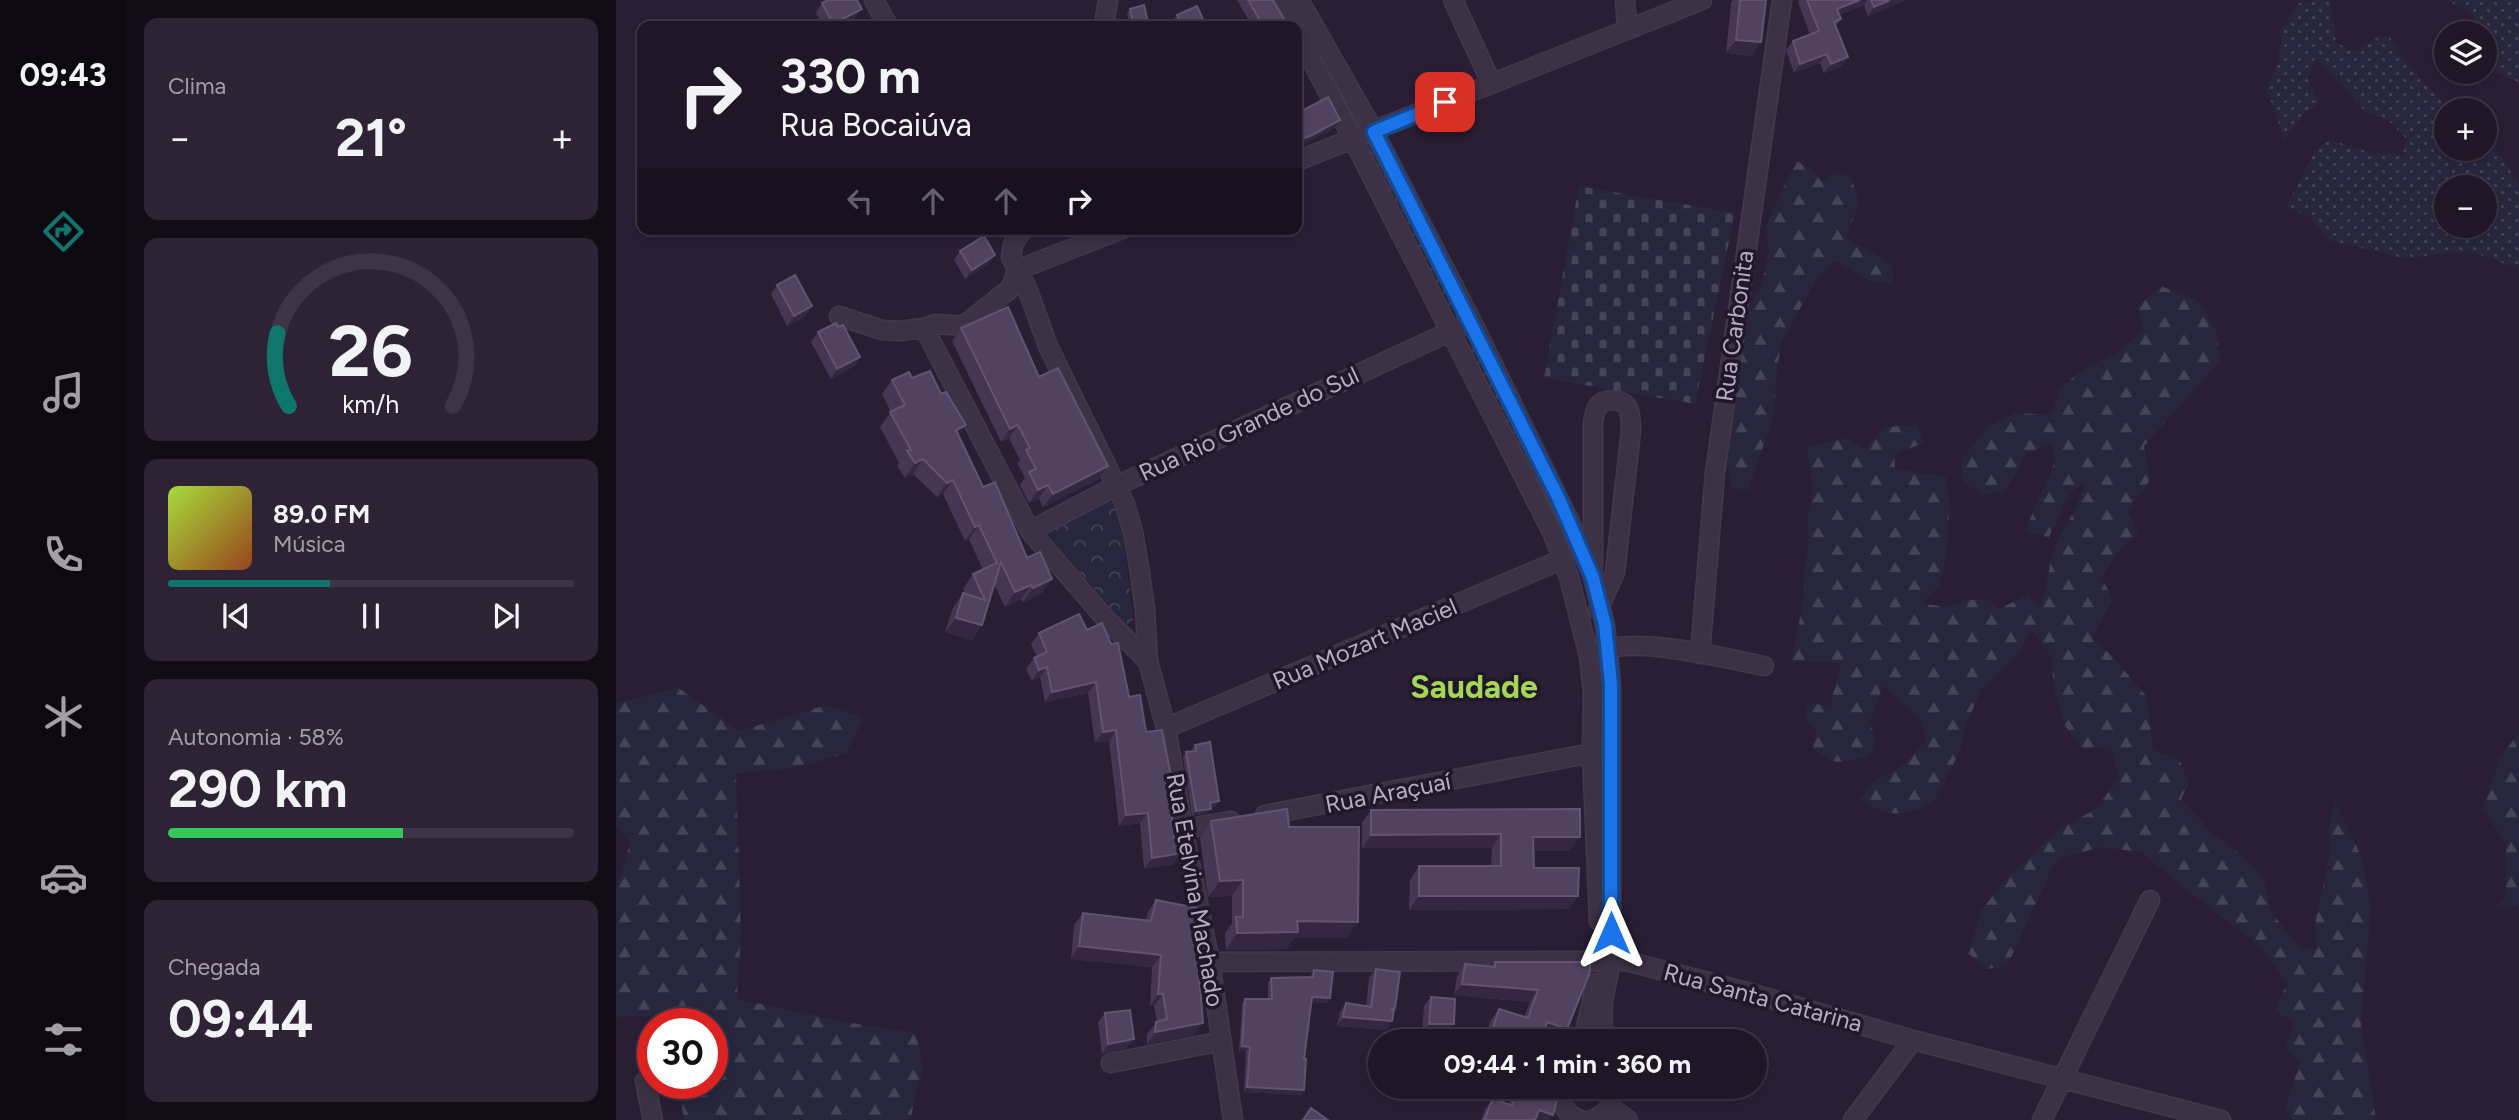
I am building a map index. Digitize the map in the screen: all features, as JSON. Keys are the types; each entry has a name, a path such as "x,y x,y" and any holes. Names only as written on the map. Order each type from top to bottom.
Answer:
{"street":[{"path":"874,0 885,21"},
{"path":"1105,21 1108,0"},
{"path":"1279,0 1290,21"},
{"path":"1299,0 1374,132 1472,322 1569,520 1601,604 1611,684 1602,1029"},
{"path":"1453,0 1491,82"},
{"path":"1625,0 1627,28"},
{"path":"1302,159 1702,0"},
{"name":"Rua Carbonita","path":"1700,654 1715,473 1782,0"},
{"path":"1302,42 1553,534 1577,603 1589,656 1593,692 1592,753 1606,960 1586,1029"},
{"name":"Rua Etelvina Machado","path":"1019,235 1013,244 1011,257 1027,288 1048,346 1116,486 1133,532 1145,610 1148,661 1166,728 1183,830 1210,962 1233,1120"},
{"path":"839,316 882,330 899,331 936,324 963,326 1011,288 1017,270 1107,235"},
{"name":"Rua Rio Grande do Sul","path":"1030,531 1116,486 1472,322"},
{"name":"Rua Etelvina Machado","path":"924,328 1030,531 1104,617 1148,661"},
{"path":"1577,603 1593,578 1593,423 1598,406 1606,401 1616,400 1625,404 1629,410 1631,431 1615,572 1601,604 1583,633"},
{"name":"Rua Mozart Maciel","path":"1166,728 1563,559"},
{"path":"1589,656 1608,647 1644,646 1764,666"},
{"name":"Rua Araçuaí","path":"1183,830 1338,803 1592,753"},
{"path":"2042,1120 2150,900"},
{"name":"Rua Santa Catarina","path":"1210,962 1626,961 1913,1040 2221,1120"},
{"path":"1853,1120 1913,1040"},
{"path":"1111,1063 1222,1041"},
{"path":"649,1099 653,1120"},
{"path":"1612,1099 1602,1116 1628,1120"},
{"path":"1559,1103 1566,1112 1581,1120"}],"green space":[{"path":"2330,0 2336,43 2355,51 2378,37 2389,36 2411,68 2438,98 2434,98 2434,161 2497,161 2497,150 2519,184 2519,270 2472,252 2407,259 2328,240 2310,217 2286,207 2315,151 2329,139 2371,153 2403,155 2406,138 2388,120 2365,112 2315,58 2308,79 2319,103 2307,111 2283,140 2266,90 2278,64 2283,28 2299,3"},
{"path":"2445,0 2519,0 2519,82 2497,73 2497,21 2474,21 2472,13"},
{"path":"1369,144 1457,309 1455,315 1451,314 1366,146"},
{"path":"1797,161 1815,172 1821,181 1837,172 1851,177 1859,203 1846,238 1892,264 1893,283 1872,282 1835,261 1818,276 1781,343 1774,416 1748,490 1732,488 1727,464 1744,316 1762,284 1769,250 1766,227"},
{"path":"1579,186 1735,213 1695,404 1544,378"},
{"path":"2161,286 2198,300 2216,330 2221,360 2144,446 2150,480 2128,512 2138,533 2116,554 2102,578 2113,600 2092,637 2147,697 2153,750 2179,759 2189,782 2181,799 2212,833 2243,856 2264,880 2271,912 2299,947 2317,949 2315,924 2329,857 2329,829 2335,801 2362,858 2371,908 2361,1024 2376,1120 2293,1120 2285,1108 2300,1062 2285,1048 2294,1021 2274,1012 2287,983 2258,944 2141,852 2102,847 2058,858 2006,967 1985,969 1968,953 1981,911 2004,881 2063,826 2095,810 2119,778 2111,749 2081,748 2064,724 2054,689 2051,656 2032,630 2018,654 1982,689 1967,722 1960,751 1933,803 1896,814 1860,800 1873,782 1900,767 1926,741 1923,723 1883,685 1870,722 1876,743 1870,756 1840,762 1820,755 1813,749 1816,730 1805,718 1808,704 1830,705 1841,663 1792,661 1804,595 1804,572 1809,542 1807,519 1813,489 1807,447 1848,438 1865,449 1885,427 1917,425 1924,443 1894,454 1895,469 1946,477 1950,505 1946,558 1939,587 1921,603 1944,607 1968,600 1988,599 1999,609 2029,594 2039,607 2053,553 2079,501 2085,481 2071,492 2049,537 2024,532 2055,462 2051,443 2026,455 2006,490 1983,495 1962,481 1962,460 1986,428 2015,413 2050,415 2061,387 2086,367 2116,353 2143,331 2138,306"},
{"path":"1471,344 1476,345 1571,543 1570,546 1567,547 1471,352"},
{"path":"1114,501 1120,513 1133,619 1132,623 1128,624 1119,618 1047,534 1051,529"},
{"path":"677,687 739,731 827,705 864,718 846,753 797,768 736,773 741,934 737,999 846,1022 916,1033 923,1068 911,1120 684,1120 681,1099 728,1099 728,1008 637,1008 637,1016 616,1017 616,889 630,843 616,826 616,704"},
{"path":"2519,733 2519,906 2496,908 2506,896 2506,845 2483,808 2501,756"}],"building":[{"path":"828,0 857,0 862,9 839,21 831,21 822,3"},
{"path":"1248,0 1273,0 1285,21 1260,21"},
{"path":"1740,0 1766,0 1761,42 1736,40"},
{"path":"1807,0 1860,0 1837,9 1841,19 1834,22 1848,57 1831,64 1827,54 1800,64 1793,41 1819,31"},
{"path":"1871,0 1890,0 1874,7"},
{"path":"1144,5 1148,21 1133,21 1130,9"},
{"path":"1197,6 1204,21 1180,21 1177,15"},
{"path":"1328,97 1340,120 1302,139 1302,111"},
{"path":"984,236 995,255 972,270 960,251"},
{"path":"795,275 812,306 794,316 777,285"},
{"path":"1008,307 1039,377 1058,368 1108,466 1053,494 1048,485 1038,490 1029,472 1036,469 1026,450 1030,448 1018,425 1010,429 961,328"},
{"path":"836,323 838,327 843,325 860,357 837,369 818,332"},
{"path":"930,371 941,394 946,392 966,425 956,430 983,487 995,482 1027,558 1040,552 1052,579 1033,588 1031,585 1015,592 1001,562 982,625 956,618 963,593 985,600 973,574 997,563 979,525 975,527 953,480 947,483 923,459 915,463 907,451 911,450 890,412 905,405 892,380 909,372 912,378"},
{"path":"1079,614 1087,630 1102,623 1111,644 1118,643 1129,697 1140,695 1146,732 1162,730 1171,776 1168,776 1174,837 1180,836 1182,853 1152,858 1148,813 1126,815 1116,730 1103,732 1096,682 1052,692 1047,667 1039,670 1034,658 1047,652 1039,633"},
{"path":"1210,742 1219,801 1210,803 1211,809 1196,811 1186,752 1196,751 1195,745"},
{"path":"1287,809 1289,827 1359,827 1358,922 1297,921 1298,932 1237,933 1236,917 1243,917 1243,880 1220,881 1211,821"},
{"path":"1580,809 1580,837 1533,837 1534,868 1579,868 1578,896 1419,896 1419,866 1501,866 1501,834 1371,835 1371,810"},
{"path":"1156,900 1197,908 1196,929 1201,930 1206,960 1198,959 1203,1023 1155,1032 1156,1022 1167,1019 1163,994 1158,994 1161,955 1079,946 1083,913 1151,921"},
{"path":"1495,962 1590,962 1590,972 1567,1029 1547,1022 1545,1029 1493,1029 1499,1009 1528,1018 1538,990 1462,984 1465,964 1495,967"},
{"path":"1376,969 1400,972 1395,1008 1391,1010 1394,1010 1392,1021 1343,1017 1346,1003 1371,1007"},
{"path":"1314,970 1333,972 1330,998 1312,997 1304,1059 1304,1090 1247,1087 1250,1047 1242,1046 1245,999 1272,999 1271,978 1313,977"},
{"path":"1431,997 1455,999 1454,1024 1429,1024"},
{"path":"1130,1010 1134,1039 1108,1044 1105,1013"},
{"path":"1493,1099 1512,1106 1514,1099 1557,1099 1553,1115 1539,1110 1535,1120 1484,1120"},
{"path":"1311,1108 1328,1120 1303,1120"}],"district":[{"name":"Saudade","path":"1474,687"}],"route":[{"path":"1445,102 1374,132 1558,497 1585,555 1601,604 1611,684 1611,933"}]}
